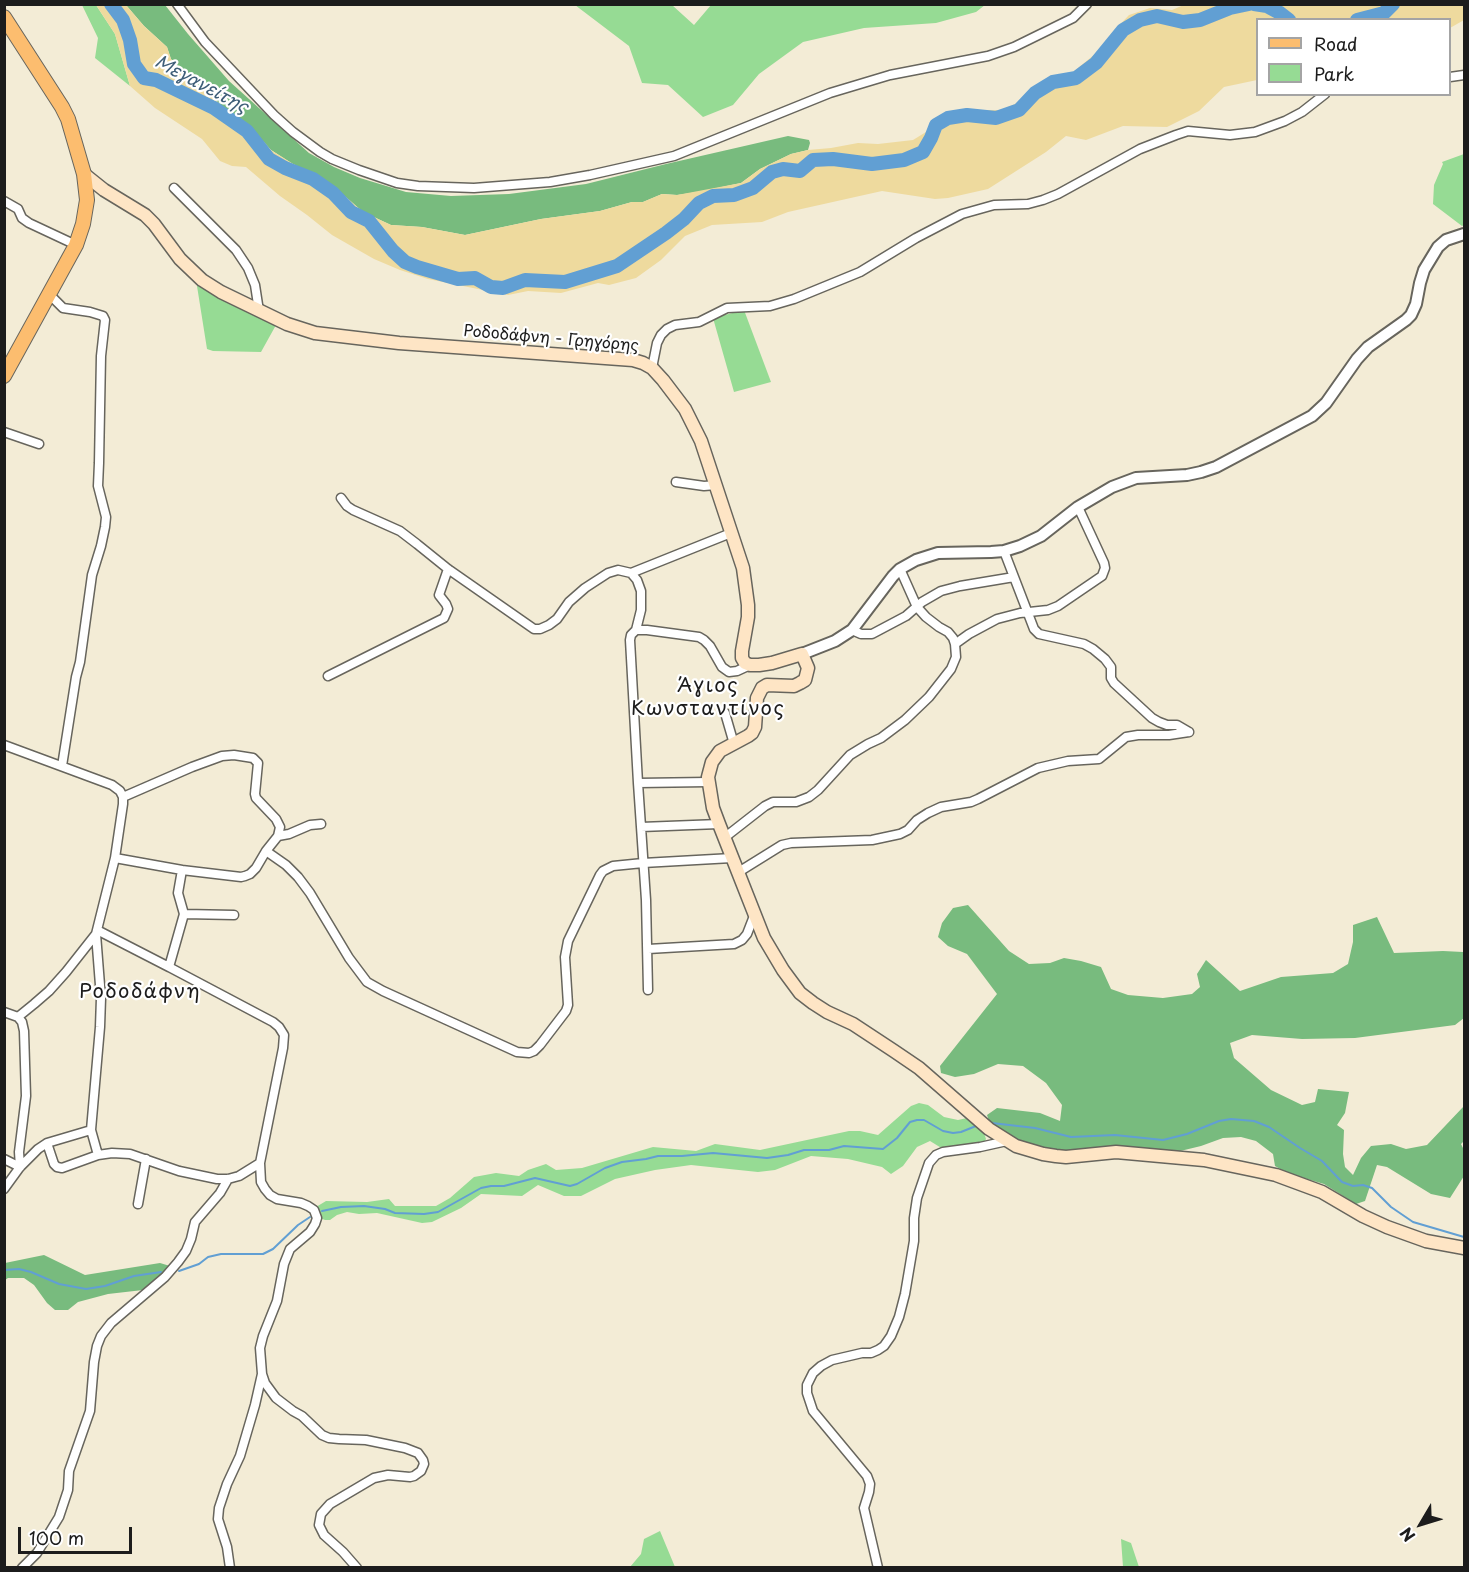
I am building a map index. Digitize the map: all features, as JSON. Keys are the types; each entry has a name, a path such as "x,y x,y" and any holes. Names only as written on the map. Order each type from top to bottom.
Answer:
{"main road":[{"path":"4,17 62,107 73,133 84,174 86,193 85,215 76,245 5,373"},
{"name":"Ροδοδάφνη - Γρηγόρης","path":"84,174 104,190 145,215 180,259 202,280 221,292 302,330 399,343 633,360 652,368 693,423 740,555 747,586 748,617 742,658 750,665"},
{"path":"750,665 772,663 802,654 808,669 805,680 794,686 762,688 757,698 755,727 748,736 720,751 714,757 708,782 713,808 754,916 778,963 800,993 827,1012 853,1024 919,1068 989,1129 1007,1141 1029,1150 1066,1157 1116,1152 1203,1160 1276,1176 1322,1192 1387,1227 1426,1241 1464,1248"}],"street":[{"path":"177,4 206,42 273,115 326,156 372,176 397,183 474,189 550,182 674,156 830,93 890,75 988,56 1014,47 1073,18 1087,4"},
{"path":"652,368 661,335 675,325 699,322 727,308 770,306 794,299 860,272 947,220 962,214 994,205 1028,204 1043,200 1140,150 1188,131 1240,135 1265,129 1302,112 1322,96"},
{"path":"174,188 237,250 255,285 259,311"},
{"path":"4,201 18,209 22,218 29,223 76,245"},
{"path":"802,654 835,641 852,630 885,585 900,569 916,560 938,553 1004,551 1020,546 1041,536 1078,507 1112,487 1136,478 1187,475 1216,467 1312,416 1326,403 1368,347 1411,315 1424,270 1438,247 1446,240 1464,234"},
{"path":"49,294 63,308 90,312 103,316 105,320 98,486 106,517 101,546 92,575 62,766"},
{"path":"4,432 39,444"},
{"path":"676,482 704,486 716,485"},
{"path":"341,498 353,510 400,531 448,569 534,629 540,630 557,619 569,602 608,573 618,570 631,573 638,580 642,591 640,610 636,630 630,640 646,900 648,990"},
{"path":"955,644 989,622 1058,606 1099,579 1104,573 1104,563 1078,507"},
{"path":"631,573 731,533"},
{"path":"737,873 782,845 872,840 900,834 928,813 941,807 971,802 1038,768 1068,761 1099,759 1126,737 1189,732 1176,725 1167,725 1152,718 1114,684 1111,678 1111,667 1101,656 1084,644 1040,634 1034,629 1004,551"},
{"path":"328,676 444,618 448,609 439,595 448,569"},
{"path":"724,838 773,802 796,802 810,797 850,755 881,738 905,720 929,697 951,669 956,657 953,638 917,607 900,569"},
{"path":"852,630 861,634 872,634 892,624 933,595 946,590 1014,577"},
{"path":"636,630 699,637 710,646 722,667 729,672 734,673 750,665"},
{"path":"725,713 735,744"},
{"path":"4,745 112,785 120,790 123,797 115,858 96,932 101,998 98,1065 91,1130 98,1155"},
{"path":"115,858 182,870 241,877 250,874 256,868 278,836 280,827 256,798 258,763 253,758 222,756 123,797"},
{"path":"638,783 708,782"},
{"path":"278,836 310,825 321,824"},
{"path":"641,827 719,824"},
{"path":"266,851 286,865 310,892 349,958 367,982 393,996 522,1053 534,1051 566,1011 568,1005 566,950 568,941 603,871 613,866 732,858"},
{"path":"170,967 184,914 178,893 182,870"},
{"path":"184,914 234,915"},
{"path":"648,949 734,944 747,934 754,916"},
{"path":"96,932 170,967 273,1022 284,1035 260,1163 261,1182 270,1195 277,1199 308,1206 314,1210 317,1218 310,1232 290,1249 284,1264 277,1301 260,1348 262,1374 265,1383 276,1398 302,1416 322,1435 329,1438 366,1440 413,1450 421,1456 424,1464 421,1471 410,1477 388,1475 374,1478 330,1504 321,1514 319,1525 324,1535 357,1568"},
{"path":"18,1017 49,991 96,932"},
{"path":"4,1012 18,1017 24,1031 26,1096 19,1152 20,1167"},
{"path":"4,1189 20,1167 47,1143 91,1130"},
{"path":"878,1568 864,1508 870,1484 867,1476 813,1411 807,1393 807,1384 813,1373 821,1366 832,1360 871,1353 884,1346 891,1336 905,1294 914,1241 917,1198 929,1163 936,1155 943,1152 1007,1141"},
{"path":"47,1143 54,1164 62,1168 98,1155 122,1153 179,1171 228,1179 260,1163"},
{"path":"4,1159 20,1167"},
{"path":"138,1204 146,1159"},
{"path":"22,1568 38,1553 59,1517 68,1490 69,1471 90,1411 94,1362 101,1336 111,1323 165,1277 178,1262 186,1251 195,1222 220,1193 228,1179"},
{"path":"230,1568 218,1519 219,1508 240,1455 262,1374"}],"green space":[{"path":"82,5 96,5 115,34 130,86 95,58 98,38"},
{"path":"126,5 165,5 229,81 309,153 360,178 406,192 451,196 509,194 586,184 788,136 809,140 810,143 808,150 791,154 760,169 741,183 698,192 677,195 662,194 643,202 632,202 600,211 541,219 465,235 422,227 391,225 363,212 316,175 271,150 252,129 228,113 213,97 193,84 171,59 167,47"},
{"path":"575,5 672,5 694,25 711,5 985,5 976,12 936,23 864,28 803,42 759,74 733,105 703,117 668,85 642,83 629,46"},
{"path":"1464,154 1464,225 1462,226 1433,204 1434,185 1442,162"},
{"path":"197,286 223,296 276,325 261,352 207,349"},
{"path":"744,310 771,382 734,392 713,318"},
{"path":"968,905 1009,951 1029,964 1050,963 1064,958 1101,967 1111,989 1128,995 1163,998 1192,994 1200,987 1197,974 1206,960 1240,991 1281,977 1333,973 1348,964 1353,942 1353,925 1377,917 1394,953 1463,952 1464,1018 1455,1025 1355,1038 1302,1039 1252,1035 1230,1043 1234,1058 1271,1090 1302,1105 1315,1102 1318,1089 1349,1092 1345,1113 1337,1125 1344,1130 1345,1167 1353,1175 1361,1158 1371,1146 1391,1144 1406,1149 1427,1145 1464,1106 1464,1141 1461,1144 1464,1150 1464,1176 1450,1198 1431,1194 1387,1167 1377,1165 1365,1201 1356,1204 1324,1184 1287,1173 1275,1166 1273,1154 1256,1141 1241,1137 1223,1138 1172,1153 1059,1152 1043,1150 1006,1135 990,1124 987,1115 997,1108 1040,1113 1060,1121 1062,1105 1046,1083 1023,1066 998,1064 974,1074 955,1077 941,1073 940,1066 997,994 967,954 948,946 938,937 942,923 953,908"},
{"path":"919,1103 928,1105 944,1117 958,1120 967,1118 983,1130 986,1139 984,1143 943,1149 930,1141 917,1147 903,1166 891,1174 882,1167 848,1159 811,1156 775,1170 758,1172 691,1165 655,1170 615,1179 581,1196 564,1196 538,1185 522,1196 481,1194 461,1208 432,1222 422,1223 377,1213 347,1212 325,1220 320,1218 316,1207 326,1201 367,1202 389,1199 395,1206 436,1206 450,1198 474,1177 496,1173 519,1176 528,1170 546,1164 556,1170 582,1168 653,1147 696,1151 715,1144 760,1150 849,1131 878,1135 911,1106"},
{"path":"44,1255 85,1275 160,1263 170,1266 143,1290 108,1294 78,1302 68,1310 55,1310 34,1285 24,1278 5,1280 5,1263"},
{"path":"660,1531 675,1567 630,1567 641,1554 644,1539"},
{"path":"1121,1539 1131,1543 1139,1567 1123,1567"}],"sand":[{"path":"1186,4 1464,5 1464,20 1451,27 1451,18 1256,18 1256,80 1224,87 1199,111 1167,127 1123,126 1086,140 1066,136 1046,152 988,189 948,198 935,199 882,191 788,212 762,222 712,225 685,236 661,260 636,278 609,285 598,283 561,293 528,291 508,295 428,279 374,259 332,235 246,167 232,166 220,161 202,139 155,108 130,86 115,34 96,5 126,5 167,47 171,59 193,84 213,97 228,113 252,129 271,150 316,175 363,212 391,225 422,227 465,235 541,219 600,211 632,202 643,202 662,194 677,195 741,183 760,169 791,154 808,150 858,143 878,144 913,140 948,114 974,110 1001,110 1015,104 1040,83 1056,76 1072,73 1101,49 1111,34 1129,15 1150,8 1172,10"}],"waterway":[{"name":"Μεγανείτης","path":"111,4 123,20 130,40 134,64 144,78 156,80 214,108 247,131 269,159 313,179 333,193 351,212 369,221 405,262 458,279 475,278 491,287 503,288 525,280 565,282 617,266 666,233 699,203 713,196 734,195 753,188 772,172 783,169 800,171 813,160 833,159 872,164 904,160 923,152 936,125 948,118 967,115 996,118 1019,110 1035,93 1053,82 1076,78 1096,63 1123,30 1140,20 1157,16 1183,22 1200,20 1230,8 1249,4"},
{"name":"Μεγανείτης","path":"1254,4 1267,6 1286,18"},
{"name":"Μεγανείτης","path":"1365,18 1384,13 1393,4"},
{"path":"992,1123 1035,1128 1071,1137 1115,1135 1163,1140 1187,1134 1219,1121 1231,1119 1254,1121 1269,1127 1322,1161 1342,1182 1372,1188 1391,1207 1413,1222 1464,1237"},
{"path":"322,1211 364,1206 395,1213 424,1214 438,1212 481,1188 504,1186 535,1178 570,1186 622,1162 658,1156 713,1153 767,1158 804,1150 829,1150 844,1146 883,1149 897,1138 910,1122 917,1120 924,1120 943,1131 953,1133 976,1126"},
{"path":"179,1271 199,1264 208,1257 221,1254 263,1254 273,1249 310,1217"},
{"path":"4,1270 19,1269 59,1284 86,1289 105,1286 134,1276 161,1272"}],"district":[{"name":"Άγιος Κωνσταντίνος","path":"708,698"},
{"name":"Ροδοδάφνη","path":"140,992"}]}
